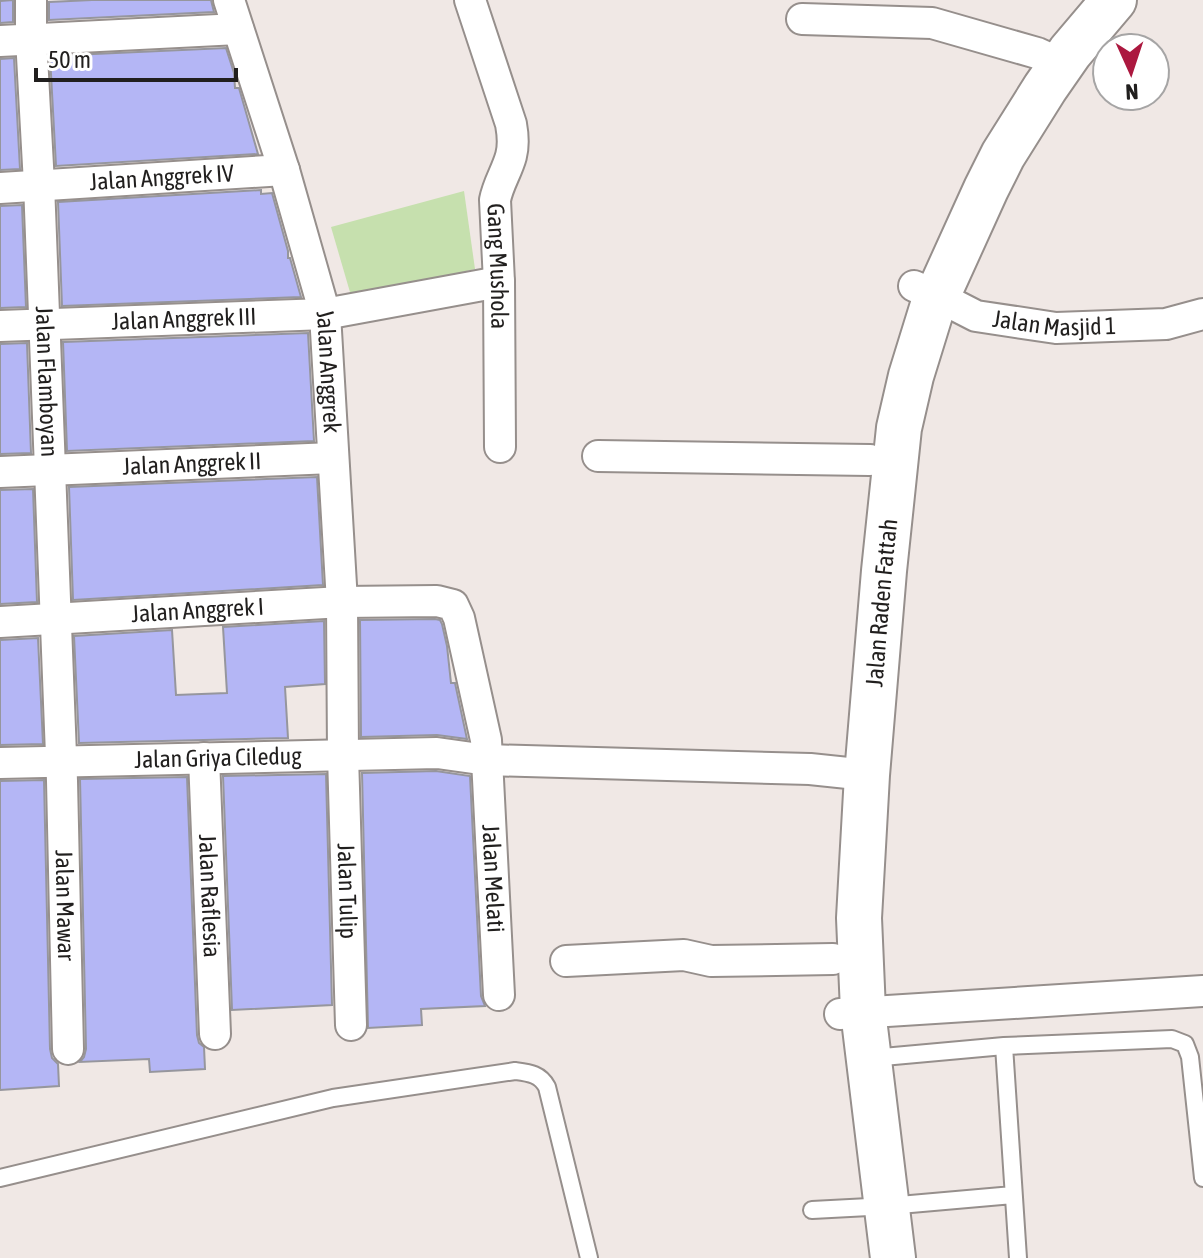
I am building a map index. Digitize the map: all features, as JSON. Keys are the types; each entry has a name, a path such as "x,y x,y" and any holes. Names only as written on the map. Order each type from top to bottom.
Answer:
{"main road":[{"name":"Jalan Raden Fattah","path":"1049,59 1079,0"},
{"name":"Jalan Raden Fattah","path":"868,1258 876,1207 868,1058 833,959 884,571 899,428 925,291 964,175 1008,96 1114,0"},
{"name":"Jalan Raden Fattah","path":"893,1258 852,1130 852,1012 859,918 856,767 870,460 880,396 907,298 925,291"}],"street":[{"name":"Jalan Flamboyan","path":"31,0 61,761"},
{"name":"Jalan Anggrek","path":"229,0 284,170 325,314 342,602 343,755"},
{"name":"Gang Mushola","path":"470,0 511,124 514,142 495,200 500,447"},
{"path":"802,19 932,23 1049,59"},
{"path":"0,41 238,29"},
{"name":"Jalan Anggrek IV","path":"0,188 284,170"},
{"path":"325,314 499,282"},
{"name":"Jalan Masjid 1","path":"925,291 976,316 1056,328 1166,324 1203,314"},
{"name":"Jalan Anggrek III","path":"0,326 325,314"},
{"path":"598,456 870,460"},
{"name":"Jalan Anggrek II","path":"0,472 333,458"},
{"path":"342,602 437,601 453,605 459,618 486,750"},
{"name":"Jalan Anggrek I","path":"0,622 342,602"},
{"name":"Jalan Griya Ciledug","path":"0,763 486,750 810,769 856,767"},
{"name":"Jalan Melati","path":"486,750 499,995"},
{"name":"Jalan Tulip","path":"343,755 351,1025"},
{"name":"Jalan Raflesia","path":"204,758 215,1034"},
{"name":"Jalan Mawar","path":"61,761 68,1049"},
{"path":"566,961 684,955 711,961 833,959"},
{"path":"852,1012 1203,991"}],"lane":[{"path":"868,1058 1004,1046 1172,1039 1185,1044 1198,1076 1203,1178"},
{"path":"1004,1046 1018,1258"},
{"path":"0,1178 333,1098 515,1071 543,1079 547,1087 589,1258"},
{"path":"812,1210 1013,1195"}],"green space":[{"path":"464,191 475,269 352,299 331,227"}],"building":[{"path":"13,0 13,22 0,23 0,1"},
{"path":"211,0 214,12 49,20 49,2"},
{"path":"226,48 235,88 239,88 258,154 56,166 50,56"},
{"path":"14,58 20,169 0,170 0,59"},
{"path":"261,190 261,194 272,193 301,297 62,306 58,202"},
{"path":"22,205 26,307 0,308 0,206"},
{"path":"308,333 314,441 67,451 63,342"},
{"path":"27,343 31,453 0,454 0,344"},
{"path":"317,477 323,585 73,600 69,487"},
{"path":"33,489 37,602 0,604 0,490"},
{"path":"435,619 442,624 451,683 455,683 467,739 437,735 361,737 360,620"},
{"path":"324,621 325,684 285,687 288,738 79,743 74,636 172,630 176,695 227,693 223,627"},
{"path":"38,638 43,744 0,745 0,640"},
{"path":"436,771 470,776 481,996 485,1006 421,1009 422,1025 368,1028 362,773"},
{"path":"326,774 332,1005 232,1010 223,776"},
{"path":"187,777 197,1035 204,1047 205,1069 150,1072 149,1059 80,1062 86,1049 80,779"},
{"path":"44,780 50,1049 52,1058 58,1064 59,1086 0,1090 0,781"}]}
